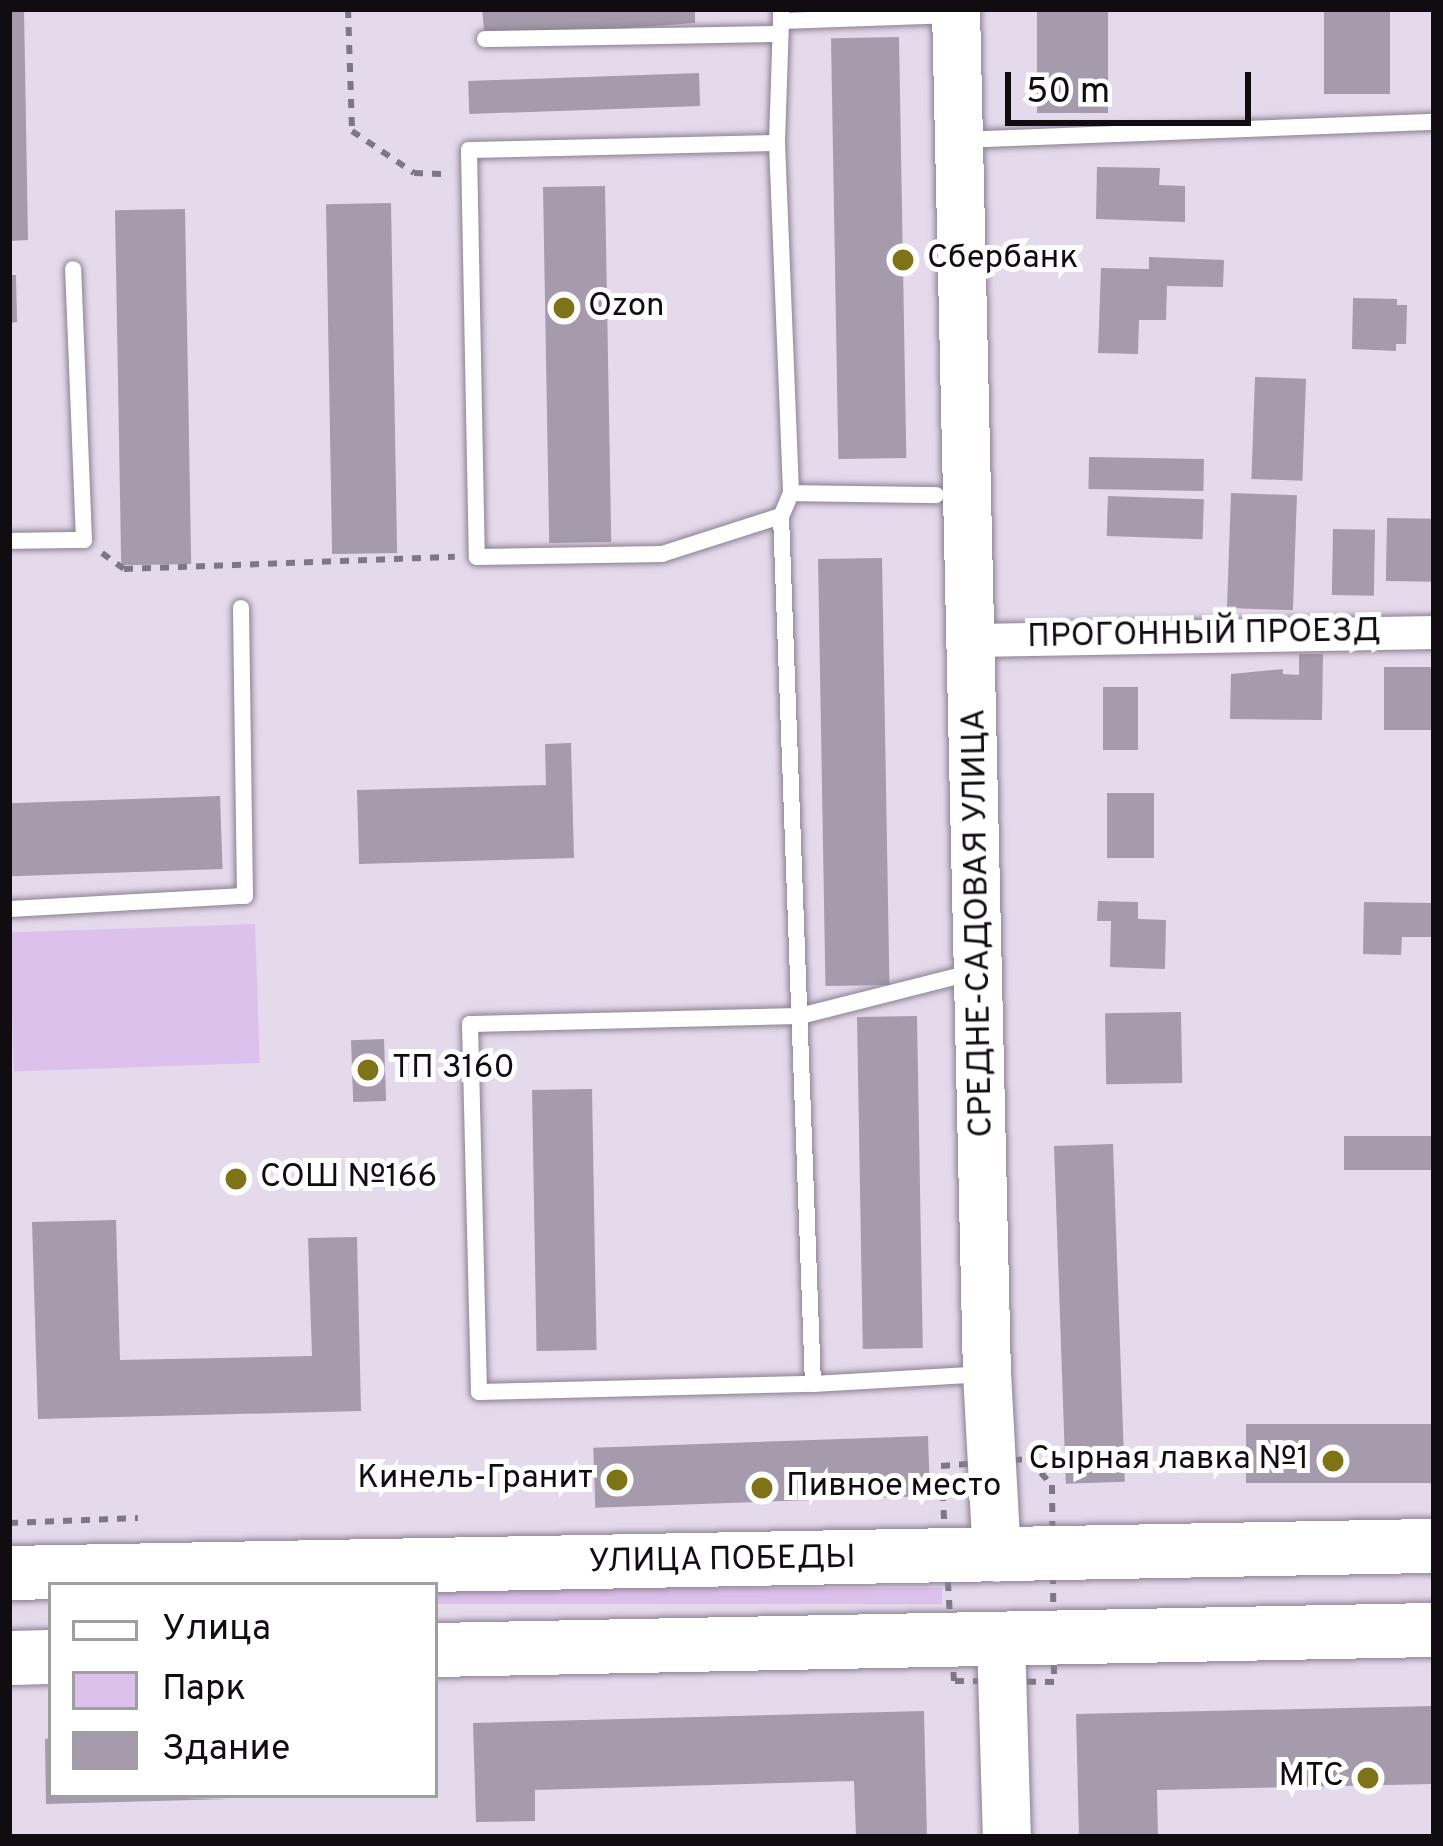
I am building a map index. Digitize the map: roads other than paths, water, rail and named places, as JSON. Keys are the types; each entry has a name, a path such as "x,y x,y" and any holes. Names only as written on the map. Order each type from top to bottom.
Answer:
{"main road":[{"name":"УЛИЦА ПОБЕДЫ","path":"9,1573 997,1558 1434,1546"},
{"name":"СРЕДНЕ-САДОВАЯ УЛИЦА","path":"997,1558 1000,1639"},
{"path":"438,1650 1434,1630"},
{"path":"9,1658 48,1657"}],"street":[{"name":"СРЕДНЕ-САДОВАЯ УЛИЦА","path":"956,12 975,640 987,1373 997,1558"},
{"name":"ПРОГОННЫЙ ПРОЕЗД","path":"975,640 1434,632"},
{"name":"СРЕДНЕ-САДОВАЯ УЛИЦА","path":"1000,1639 1007,1837"}],"lane":[{"path":"485,39 956,12"},
{"path":"781,21 777,143 790,493 782,516 813,1384"},
{"path":"960,140 1434,122"},
{"path":"777,143 469,149 469,174 477,556 662,554 782,516"},
{"path":"9,541 84,541 73,269"},
{"path":"790,493 936,495"},
{"path":"9,909 245,896 241,608"},
{"path":"981,970 800,1016 470,1024 479,1392 813,1384 987,1373"}],"place":[{"name":"Сбербанк","path":"903,260"},
{"name":"Ozon","path":"564,308"},
{"name":"ТП 3160","path":"368,1070"},
{"name":"СОШ №166","path":"236,1179"},
{"name":"Сырная лавка №1","path":"1333,1461"},
{"name":"Кинель-Гранит","path":"617,1480"},
{"name":"Пивное место","path":"762,1488"},
{"name":"МТС","path":"1368,1778"}]}
